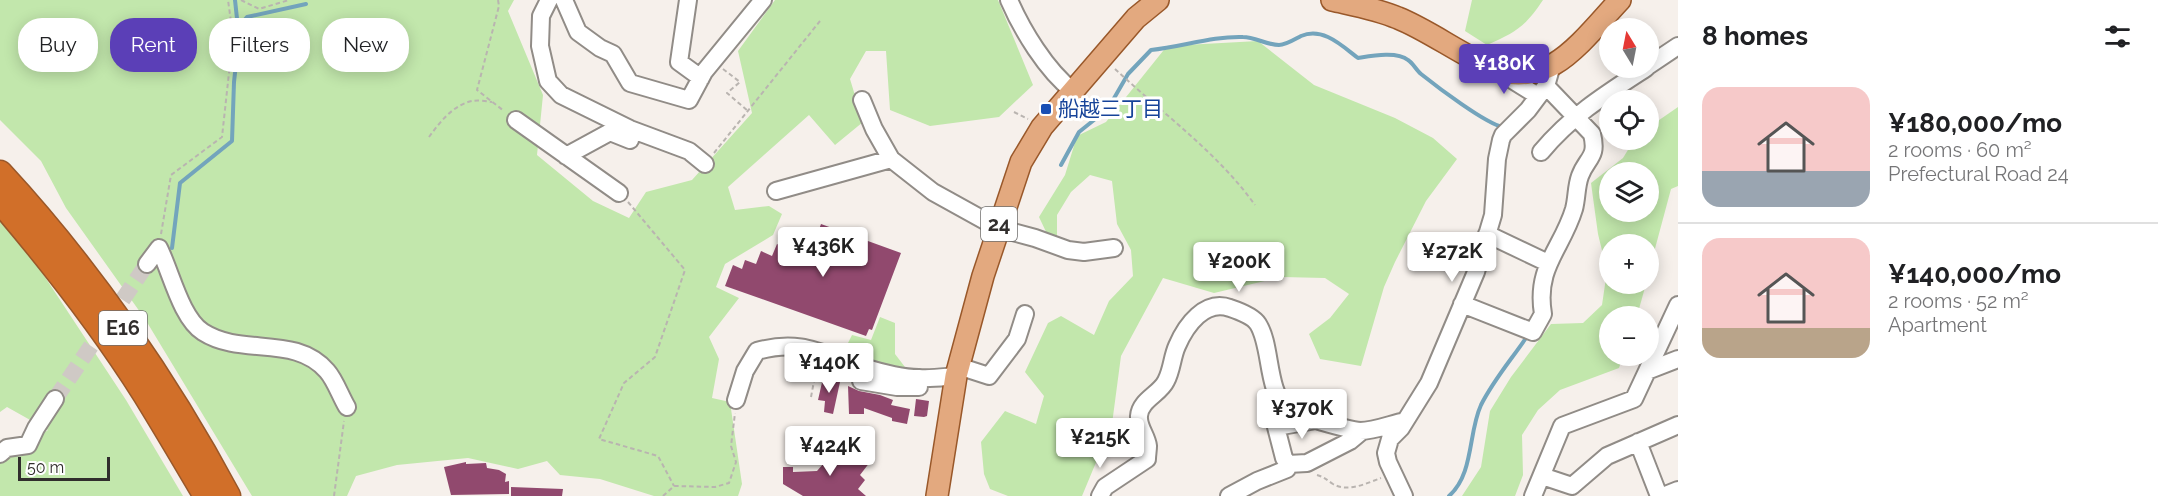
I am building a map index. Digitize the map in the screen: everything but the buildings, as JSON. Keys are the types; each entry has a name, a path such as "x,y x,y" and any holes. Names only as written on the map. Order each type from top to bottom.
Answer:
{"highway":[{"name":"E16","path":"0,173 59,242 120,323 190,430 228,496"},
{"name":"E16","path":"0,201 49,259 106,336 145,394 206,496"}],"main road":[{"name":"24","path":"937,496 957,371 982,276 1021,162 1042,127 1136,18 1158,0"},
{"path":"1332,0 1399,18 1488,65 1506,73 1519,74 1552,65 1565,57 1620,0"}],"street":[{"path":"549,0 541,16 540,46 548,81 561,95 630,129 689,152 705,164"},
{"path":"564,0 578,32 600,48 613,54 630,83 689,100 701,78 763,0"},
{"path":"688,0 679,62 701,78"},
{"path":"1009,0 1022,30 1063,83 1073,91"},
{"path":"1659,59 1678,46"},
{"path":"1462,304 1533,332 1544,314 1541,298 1548,263 1574,209 1581,175 1594,155 1592,134 1576,117 1542,91 1488,65"},
{"path":"1404,496 1386,453 1390,439 1405,421 1429,383 1476,272 1493,215 1497,159 1503,135 1528,110 1542,91 1552,65"},
{"path":"1541,152 1556,134 1576,117 1631,78"},
{"path":"862,100 874,129 891,159 933,192 998,228 1068,250 1084,252 1114,248"},
{"path":"516,120 619,192"},
{"path":"566,156 610,132 647,147 664,142"},
{"path":"776,191 891,159"},
{"path":"1487,234 1548,263"},
{"path":"147,264 159,248"},
{"path":"159,248 188,317 202,332 227,343 295,350 314,358 328,372 347,407"},
{"path":"1533,496 1562,426 1634,399 1678,305"},
{"path":"1100,496 1105,487 1147,459 1148,446 1139,415 1142,406 1166,381 1176,346 1189,324 1200,313 1211,308 1225,306 1256,321 1263,334 1279,398 1287,410 1362,431 1405,421"},
{"path":"736,400 745,371 757,351 775,346 796,345 861,366 918,378 957,371 989,376 1017,339 1025,314"},
{"path":"1647,371 1678,359"},
{"path":"861,381 897,387 919,387 918,378"},
{"path":"0,454 7,448 28,445 55,399"},
{"path":"1288,464 1284,458 1276,427 1318,420"},
{"path":"1542,476 1572,486 1607,456 1678,426"},
{"path":"1288,464 1307,463 1350,441 1362,431"},
{"path":"1638,442 1661,496 1678,490"},
{"path":"1229,496 1287,469 1288,464"}],"path":[{"path":"159,248 171,175 222,137 233,36 228,0"},
{"path":"241,0 259,9 290,0"},
{"path":"498,0 499,6 477,90 516,120"},
{"path":"705,164 820,21"},
{"path":"713,62 740,82 727,93 748,111"},
{"path":"1126,81 1218,160 1255,205"},
{"path":"429,137 441,120 458,107 472,101 492,102"},
{"path":"619,192 686,270 655,357 624,383 599,439 658,456 674,486"},
{"path":"811,397 814,381 818,374 828,367"},
{"path":"663,496 674,486 714,487 729,483 736,462 731,447 736,400"},
{"path":"334,496 347,407"},
{"path":"1307,463 1310,474 1324,477 1335,485 1345,488 1358,486 1393,473"}],"green space":[{"path":"0,0 514,0 508,11 543,95 537,155 593,201 629,218 646,192 692,180 752,113 738,51 775,0 998,0 1033,85 999,117 930,126 890,110 886,51 866,51 850,79 863,122 835,145 809,115 728,187 735,210 769,206 782,214 773,235 725,264 716,287 739,298 709,337 719,359 712,398 730,402 742,484 738,496 654,496 600,479 560,475 547,461 518,469 468,458 397,465 356,476 347,496 252,496 145,319 66,208 41,161 0,120"},
{"path":"1472,0 1543,0 1531,17 1519,28 1487,45 1465,31"},
{"path":"1258,41 1314,85 1395,118 1433,138 1457,159 1426,201 1395,262 1384,287 1361,366 1320,359 1309,334 1330,318 1349,294 1325,278 1282,277 1214,293 1163,278 1121,356 1112,424 1082,496 1008,496 990,489 984,474 981,442 1005,411 1036,424 1044,396 1025,372 1048,323 1061,316 1094,335 1109,301 1133,276 1131,250 1117,224 1112,181 1090,175 1071,192 1057,215 1057,236 1048,236 1039,217 1065,175 1077,136 1106,122 1167,46"},
{"path":"1678,107 1678,186 1671,189 1659,234 1599,234 1599,238 1591,183 1599,177 1599,222 1659,222 1659,162 1618,162 1628,150 1659,150 1659,120"},
{"path":"0,215 10,224 126,400 183,496 0,496 0,463 48,430 7,407 0,412"},
{"path":"1604,294 1643,294 1640,306 1602,305"},
{"path":"1599,308 1599,366 1620,366 1619,368 1560,390 1538,410 1522,435 1523,475 1515,496 1462,496 1481,467 1490,411 1511,377 1551,324 1583,323"},
{"path":"880,317 895,323 895,354 908,371 860,361 843,353 852,335 871,340"}],"waterway":[{"path":"172,248 180,183 232,141 234,82 239,37 235,0"},
{"path":"246,18 306,4"},
{"path":"1061,165 1079,132 1104,112 1128,74 1151,50 1231,37 1248,37 1279,45 1301,36 1317,34 1338,43 1358,58 1384,55 1403,57 1410,61 1421,74 1461,104 1503,127"},
{"path":"1449,496 1457,487 1467,465 1481,405 1528,335"}],"tunnel":[{"path":"55,399 147,264"}],"place":[{"name":"船越三丁目","path":"1046,109"}]}
